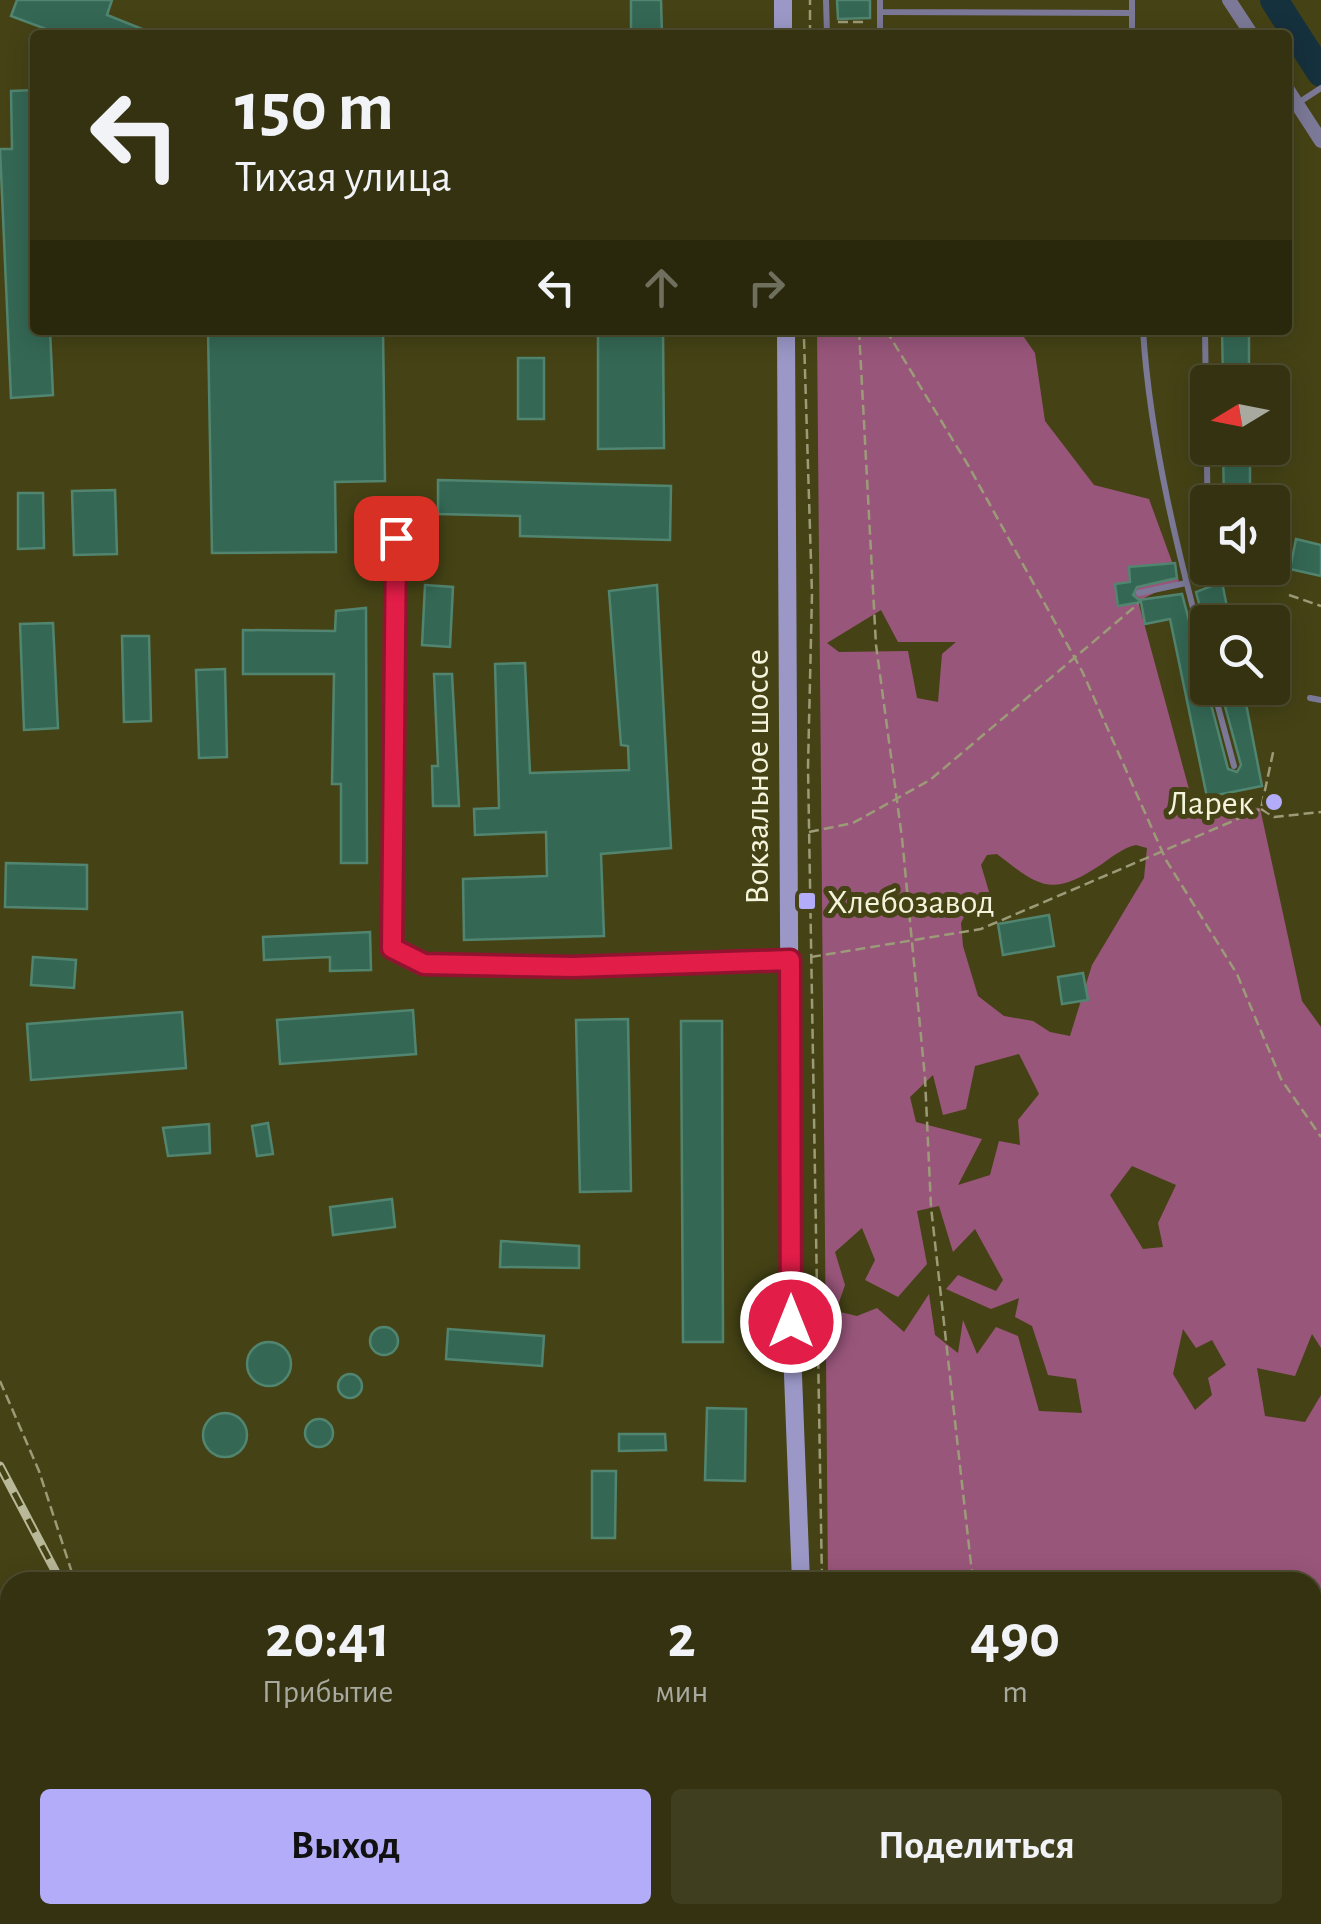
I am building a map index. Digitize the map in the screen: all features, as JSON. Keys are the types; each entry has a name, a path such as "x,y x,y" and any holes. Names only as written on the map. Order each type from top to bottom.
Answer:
{"main road":[{"path":"783,0 784,30"},
{"name":"Вокзальное шоссе","path":"786,335 791,1322 801,1572"}],"street":[{"path":"1229,0 1249,30"},
{"path":"1292,96 1321,141"}],"lane":[{"path":"826,0 827,30"},
{"path":"880,0 880,30"},
{"path":"1132,0 1132,30"},
{"path":"880,12 1132,13"},
{"path":"1297,104 1321,88"},
{"path":"1144,335 1146,370 1192,605"},
{"path":"1205,335 1207,485"},
{"path":"396,538 392,948 424,964 573,967 790,960"},
{"path":"1139,592 1186,583"},
{"path":"1310,698 1321,700"},
{"path":"1218,705 1234,766"}],"path":[{"path":"810,0 810,30"},
{"path":"827,22 864,22"},
{"path":"804,335 812,594 809,832 822,1572"},
{"path":"859,335 876,645 912,940 925,1078 931,1208 972,1572"},
{"path":"889,335 968,465 1074,658 1162,851 1238,974 1281,1079 1321,1138"},
{"path":"1186,583 1190,582"},
{"path":"809,832 853,823 930,780 1137,608 1139,592"},
{"path":"1289,595 1321,606"},
{"path":"1261,809 1274,748"},
{"path":"790,960 981,930 1261,809"},
{"path":"1261,809 1274,818 1321,812"},
{"path":"0,1381 39,1471 72,1572"}],"shaded area":[{"path":"817,335 1022,335 1035,353 1045,421 1094,485 1149,499 1179,581 1138,601 1193,804 1260,808 1302,1001 1321,1027 1321,1348 1312,1334 1295,1376 1257,1368 1265,1416 1305,1422 1321,1395 1321,1572 828,1572","holes":["881,610 898,642 956,642 942,654 938,702 917,698 908,651 839,652 827,643","1136,845 1147,848 1144,878 1092,965 1070,1036 1050,1032 1033,1021 1004,1016 978,996 963,946 961,923 966,913 990,895 981,865 987,855 997,854 1036,881 1058,884 1085,875","1019,1054 1039,1094 1018,1120 1020,1145 999,1141 990,1175 958,1185 982,1139 916,1122 910,1097 933,1075 943,1115 966,1109 975,1066","1132,1166 1176,1185 1158,1223 1163,1247 1143,1249 1110,1195","939,1206 953,1252 975,1229 1003,1280 996,1291 958,1275 946,1289 991,1309 1019,1298 1015,1317 1032,1326 1048,1375 1076,1379 1082,1413 1039,1411 1018,1336 996,1327 977,1354 963,1320 958,1353 935,1335 929,1294 904,1332 877,1308 857,1316 836,1311 845,1285 835,1252 862,1228 875,1260 865,1280 898,1297 927,1264 917,1211","1183,1329 1196,1348 1212,1340 1226,1365 1208,1378 1212,1395 1195,1410 1173,1374"]}],"building":[{"path":"17,0 112,0 107,15 144,30 49,30 11,16"},
{"path":"631,0 661,0 662,30 631,30"},
{"path":"837,0 870,0 870,18 838,19"},
{"path":"30,90 30,335 50,335 53,395 11,398 0,149 12,149 11,91"},
{"path":"208,335 383,335 385,481 335,482 336,552 212,553"},
{"path":"598,335 663,335 664,448 598,449"},
{"path":"1222,335 1249,335 1249,365 1223,365"},
{"path":"518,358 544,358 544,419 518,419"},
{"path":"1223,465 1250,465 1250,485 1224,485"},
{"path":"438,480 671,486 670,540 520,536 520,516 438,514"},
{"path":"115,490 117,554 74,555 72,491"},
{"path":"18,493 43,493 44,548 18,549"},
{"path":"1296,539 1321,545 1321,576 1290,569"},
{"path":"1175,563 1177,578 1137,587 1133,595 1139,600 1182,594 1190,624 1190,705 1211,705 1228,769 1237,772 1241,765 1225,705 1246,705 1262,786 1207,797 1170,619 1145,624 1141,602 1118,606 1115,584 1130,582 1129,567"},
{"path":"425,585 453,587 450,647 422,645"},
{"path":"657,585 671,848 601,854 604,936 464,940 463,879 547,876 546,832 475,835 474,809 499,808 495,664 525,663 530,773 629,770 628,746 621,745 609,591"},
{"path":"1223,585 1227,605 1199,605 1196,592"},
{"path":"366,608 367,863 341,863 341,784 332,784 334,674 243,674 243,630 335,631 336,611"},
{"path":"53,623 58,728 24,730 20,624"},
{"path":"122,636 149,636 151,721 124,722"},
{"path":"225,669 227,757 199,758 196,670"},
{"path":"434,674 452,674 459,806 433,806 432,766 438,766"},
{"path":"6,863 87,865 87,909 5,907"},
{"path":"1049,915 1054,946 1003,955 998,924"},
{"path":"370,932 371,970 330,971 330,957 264,960 263,937"},
{"path":"33,957 76,960 74,988 31,985"},
{"path":"1083,973 1088,1000 1062,1004 1058,977"},
{"path":"413,1010 416,1054 280,1064 277,1020"},
{"path":"182,1012 186,1068 31,1080 27,1024"},
{"path":"628,1019 631,1191 580,1192 576,1020"},
{"path":"681,1021 722,1021 723,1342 683,1342"},
{"path":"268,1123 273,1154 257,1156 252,1126"},
{"path":"209,1124 210,1153 168,1156 163,1128"},
{"path":"392,1199 395,1227 333,1235 330,1207"},
{"path":"501,1241 579,1246 579,1268 500,1267"},
{"path":"384,1327 394,1331 398,1341 394,1351 384,1355 374,1351 370,1341 374,1331"},
{"path":"448,1329 544,1336 542,1366 446,1359"},
{"path":"269,1342 284,1349 291,1364 284,1379 269,1386 254,1379 247,1364 254,1349"},
{"path":"350,1374 362,1386 350,1398 338,1386"},
{"path":"707,1408 746,1409 745,1481 705,1480"},
{"path":"225,1413 240,1420 247,1435 240,1450 225,1457 210,1450 203,1435 210,1420"},
{"path":"319,1419 329,1423 333,1433 329,1443 319,1447 309,1443 305,1433 309,1423"},
{"path":"619,1434 665,1434 666,1450 619,1451"},
{"path":"592,1471 616,1471 615,1538 592,1538"}],"waterway":[{"path":"1274,0 1321,73"}],"railway":[{"path":"0,1466 56,1572"}],"place":[{"name":"Ларек","path":"1274,802"},
{"name":"Хлебозавод","path":"807,901"}],"route":[{"path":"396,538 391,717 392,948 424,964 573,967 790,960 791,1322"}]}
